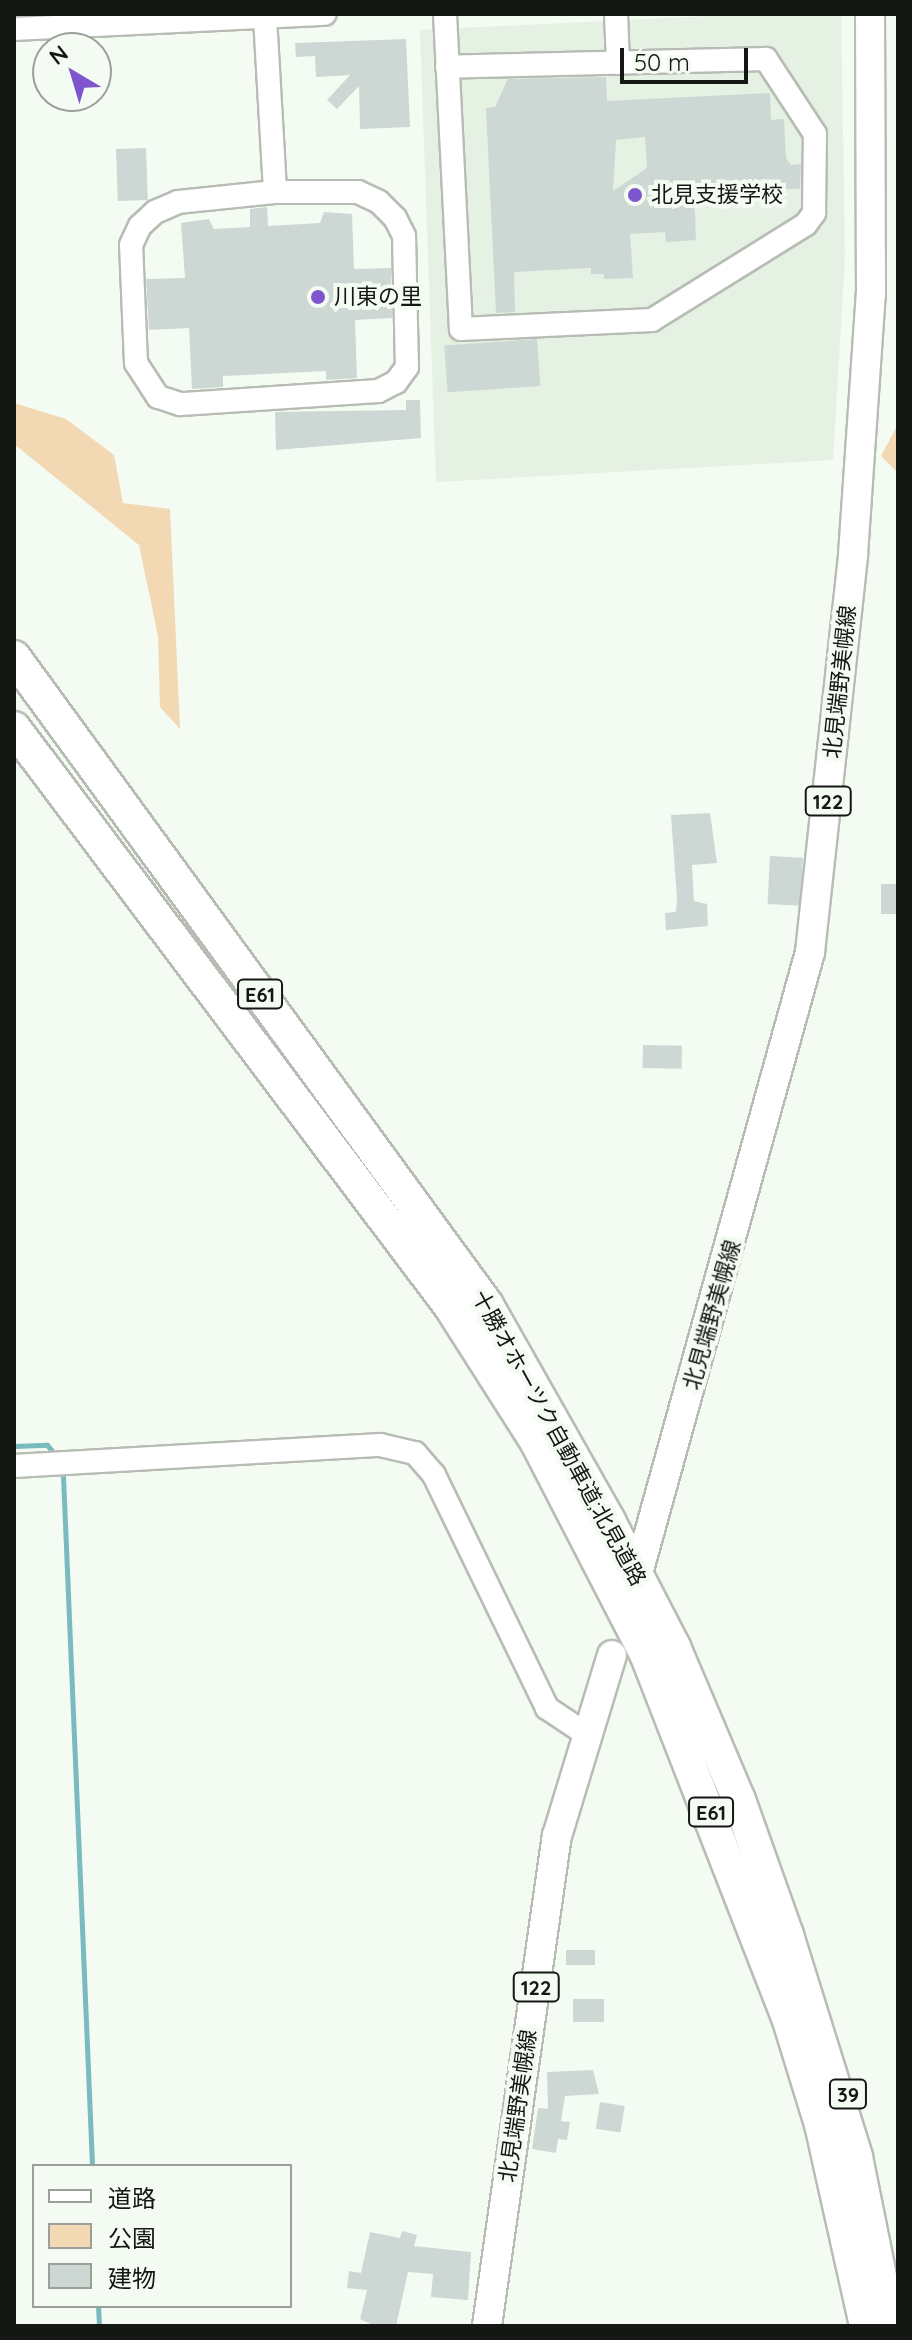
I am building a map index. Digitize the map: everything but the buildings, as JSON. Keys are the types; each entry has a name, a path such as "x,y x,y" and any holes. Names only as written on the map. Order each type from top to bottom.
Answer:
{"highway":[{"name":"十勝オホーツク自動車道;北見道路","path":"14,657 504,1332 674,1647 739,1800 787,1935 856,2157 890,2326"},
{"name":"十勝オホーツク自動車道;北見道路","path":"14,728 450,1306 536,1441 647,1656 788,2017 821,2124 866,2326"},
{"name":"39","path":"787,1935 870,2154 898,2256"},
{"name":"39","path":"821,2124 844,2326"}],"main road":[{"name":"北見端野美幌線","path":"640,1566 810,952 853,555 871,294 870,14"},
{"name":"北見端野美幌線","path":"487,2326 557,1836 612,1655"}],"street":[{"path":"14,29 325,14"},
{"path":"445,14 447,67 461,329 652,320 806,224 814,213 815,134 766,59 447,67"},
{"path":"616,14 618,63"},
{"path":"265,17 275,192"},
{"path":"275,192 358,192 379,202 395,218 404,236 407,367 396,382 378,391 180,404 158,397 136,363 131,245 140,226 155,212 178,202 275,192"},
{"path":"14,1466 380,1445 415,1453 434,1475 547,1708 586,1734"}],"shaded area":[{"name":"北見支援学校","path":"749,14 841,14 845,257 833,460 436,482 420,30"}],"green space":[{"path":"14,403 66,419 114,455 123,503 170,509 180,729 160,707 158,636 139,545 14,444"},
{"path":"898,424 898,473 881,456"}],"waterway":[{"path":"14,1446 47,1445 54,1453"},
{"path":"63,1476 92,2164"},
{"path":"98,2308 99,2326"}],"place":[{"name":"北見支援学校","path":"635,195"},
{"name":"川東の里","path":"318,297"}]}
